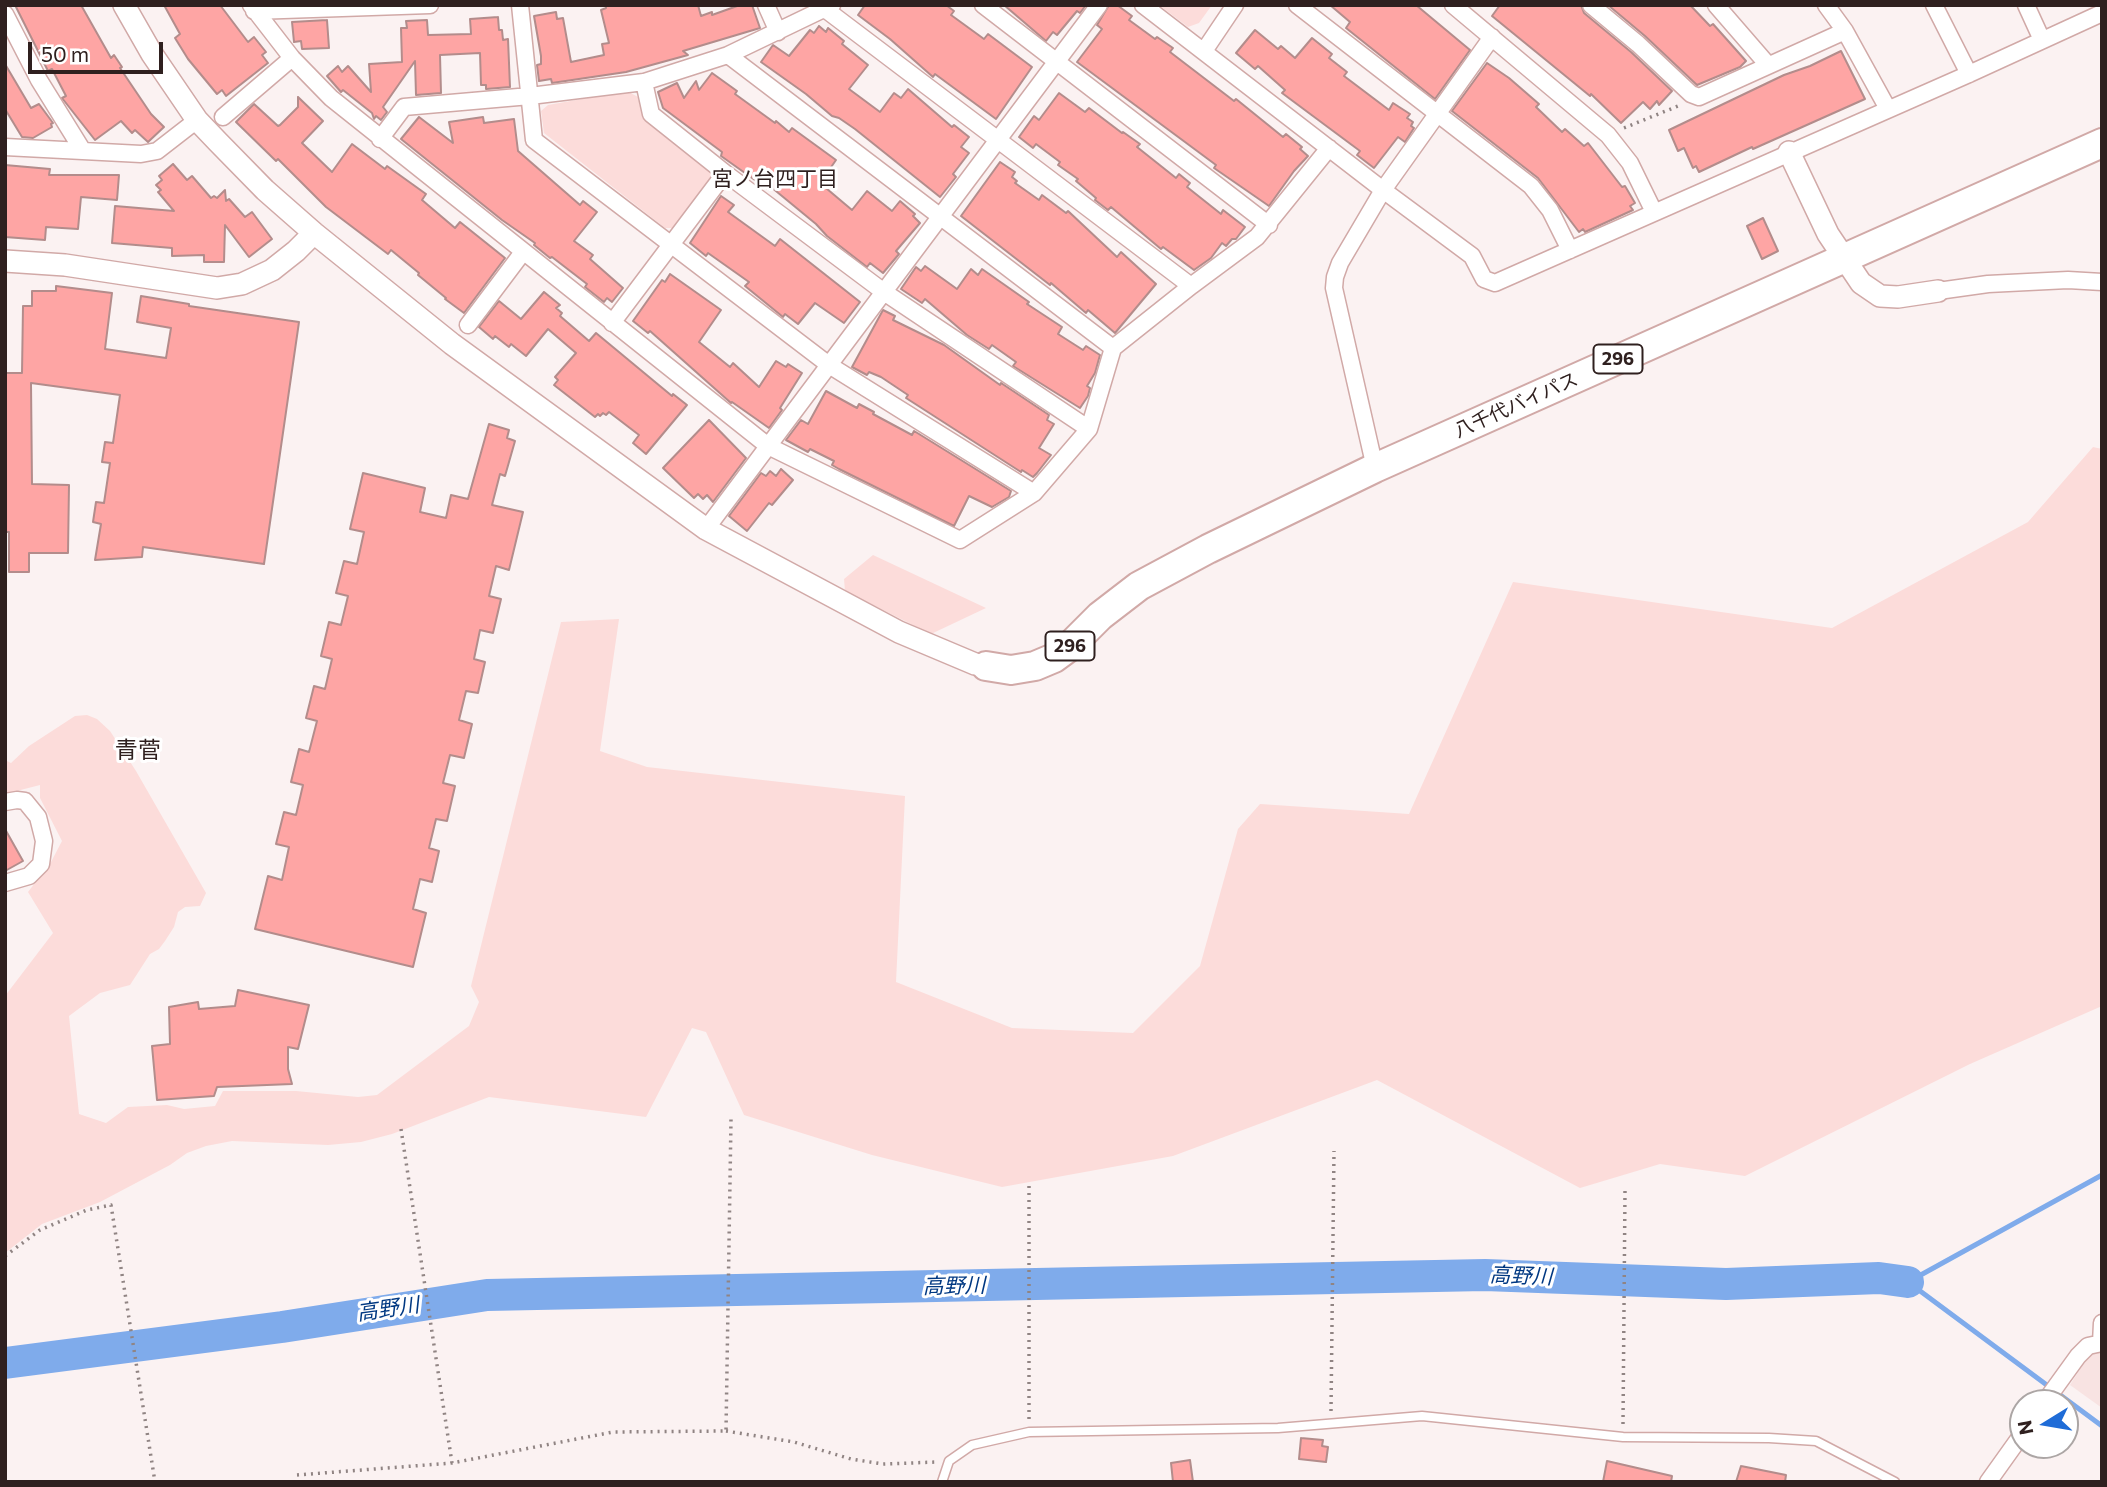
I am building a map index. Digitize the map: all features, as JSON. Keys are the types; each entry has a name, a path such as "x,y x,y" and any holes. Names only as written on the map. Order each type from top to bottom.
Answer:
{"highway":[{"name":"八千代バイパス","path":"986,666 1011,670 1054,659 1100,616 1148,581 1375,468 2102,143"}],"street":[{"path":"124,5 152,54 197,120 265,190 314,233 453,344 706,529 899,632 975,664 986,666"},
{"path":"252,8 430,5"},
{"path":"520,5 534,140 829,365 1034,493"},
{"path":"766,5 778,32"},
{"path":"983,5 1269,225"},
{"path":"706,529 1099,5"},
{"path":"1143,5 1472,256 1484,279 1495,283 2102,13"},
{"path":"1204,51 1235,5"},
{"path":"1297,5 1531,187 1550,210 1570,250"},
{"path":"1453,5 1608,135 1630,163 1654,212"},
{"path":"1591,5 1638,44 1691,94 1699,97 1845,31"},
{"path":"1716,5 1768,65"},
{"path":"1826,5 1845,31 1888,109"},
{"path":"1934,5 1969,74"},
{"path":"2026,5 2042,40"},
{"path":"380,139 404,107 530,96 643,82 728,55 829,7 998,140 1191,286"},
{"path":"252,8 292,58 331,98 768,446 960,540 1034,493 1089,429 1113,348 1257,237 1329,148"},
{"path":"5,14 39,80 83,151"},
{"path":"1375,468 1334,288 1335,277 1383,190 1492,37"},
{"path":"728,55 1113,348"},
{"path":"223,117 292,58"},
{"path":"643,82 651,114 725,173 884,292 1089,429"},
{"path":"5,147 141,154 157,151 197,120"},
{"path":"1789,152 1843,258 1861,283 1880,296 1898,297 1988,284 2068,280 2102,282"},
{"path":"612,323 725,173"},
{"path":"5,261 65,265 216,288 242,284 272,270 314,233"},
{"path":"467,325 523,252"},
{"path":"5,802 25,801 38,817 44,841 41,864 29,876 5,883"},
{"path":"2055,1389 2088,1346 2101,1343 2102,1324"},
{"path":"1988,1482 2009,1453"}],"lane":[{"path":"942,1482 949,1461 972,1445 1029,1432 1278,1428 1422,1416 1623,1437 1816,1441 1895,1482"}],"path":[{"path":"1620,130 1699,97"},
{"path":"726,1431 731,1119"},
{"path":"401,1129 452,1463"},
{"path":"1331,1424 1334,1151"},
{"path":"1029,1184 1029,1432"},
{"path":"1623,1437 1625,1191"},
{"path":"5,1256 40,1230 87,1210 111,1205 155,1482"},
{"path":"296,1482 297,1475 452,1463 613,1432 726,1431 794,1442 851,1459 883,1464 916,1465 949,1461"}],"shaded area":[{"path":"1159,5 1212,5 1199,23 1188,27"},
{"path":"627,91 638,97 643,119 710,170 712,181 675,228 665,228 544,133 541,111 548,105"},
{"path":"2093,447 2102,449 2102,1006 1970,1064 1745,1176 1660,1164 1580,1188 1377,1080 1173,1156 1002,1187 872,1155 744,1115 706,1032 692,1028 646,1117 489,1097 392,1134 361,1142 328,1145 232,1141 206,1146 187,1153 170,1165 100,1202 42,1224 5,1253 5,996 53,933 28,892 51,862 62,841 40,798 40,785 5,794 5,760 11,763 29,746 75,716 87,715 97,719 110,731 206,893 200,906 185,907 178,912 174,927 165,941 159,949 150,954 130,985 100,993 69,1016 79,1114 106,1123 128,1107 167,1105 184,1109 215,1106 223,1091 296,1091 358,1097 377,1095 469,1026 479,1002 471,986 561,622 619,619 600,751 647,767 905,796 896,982 1012,1028 1133,1033 1200,966 1238,829 1260,804 1409,814 1513,582 1832,628 2028,522"},
{"path":"873,555 986,608 931,634 845,591 844,579"},
{"path":"2102,1334 2102,1408 2070,1385"}],"building":[{"path":"15,5 81,5 111,58 114,55 151,114 164,127 148,142 135,130 132,133 121,121 95,140 62,98 66,96 52,69 48,71"},
{"path":"164,5 220,5 248,42 254,37 266,52 262,55 268,63 226,96 222,90 217,94 188,59 175,38 180,34"},
{"path":"606,5 698,5 701,16 740,5 752,5 760,28 683,51 688,55 626,72 552,83 551,79 539,81 537,65 541,64 541,56 534,16 556,12 557,19 563,18 571,62 604,55 602,44 609,43 601,10 606,8"},
{"path":"865,5 946,5 954,11 951,15 984,39 988,34 1032,67 996,119 935,74 933,77 858,15"},
{"path":"1004,5 1086,5 1080,13 1077,11 1057,35 1053,32 1046,41"},
{"path":"1109,5 1117,5 1132,16 1129,20 1173,48 1170,52 1234,101 1236,99 1283,137 1286,134 1302,147 1300,149 1308,156 1269,206 1214,168 1216,165 1077,62 1102,29 1097,25"},
{"path":"1330,5 1416,5 1470,50 1435,99 1346,28 1350,22"},
{"path":"1500,5 1581,5 1584,13 1672,91 1659,105 1657,101 1650,109 1643,102 1621,123 1591,94 1590,96 1492,16"},
{"path":"1608,5 1690,5 1710,26 1713,24 1746,61 1740,67 1697,85"},
{"path":"498,17 503,40 508,39 510,87 486,89 486,85 481,85 480,53 440,55 441,93 416,95 415,61 383,107 387,112 381,120 376,116 374,119 372,113 343,90 341,92 327,76 338,66 342,72 348,66 371,92 369,64 402,62 401,28 407,28 406,21 427,20 428,35 471,34 470,19"},
{"path":"327,20 329,48 302,49 301,41 294,42 292,22"},
{"path":"819,26 826,32 828,28 844,41 842,44 868,65 849,89 880,112 894,93 901,98 908,89 952,127 954,125 969,137 961,147 969,153 953,174 956,177 940,197 855,129 832,116 761,62 773,45 789,56 810,30 814,33"},
{"path":"1255,30 1278,49 1281,46 1295,58 1312,38 1332,54 1329,58 1347,72 1344,76 1389,110 1393,103 1410,114 1407,118 1413,122 1411,126 1414,128 1405,142 1398,137 1374,168 1357,155 1360,151 1282,93 1285,90 1258,66 1255,69 1236,53"},
{"path":"1841,51 1865,99 1699,172 1696,166 1693,168 1684,148 1678,151 1669,130"},
{"path":"1487,63 1539,104 1536,107 1562,132 1565,129 1584,146 1588,143 1622,187 1625,186 1635,203 1630,206 1633,210 1585,232 1583,229 1579,232 1538,178 1452,111"},
{"path":"5,64 31,108 39,104 53,123 52,127 33,138 22,137 5,109"},
{"path":"712,73 737,91 735,94 775,123 776,121 789,132 792,128 836,160 820,183 852,210 867,191 892,211 900,201 915,214 913,216 920,223 896,251 899,254 883,273 870,263 867,267 771,187 769,190 721,156 722,152 663,108 658,92 677,83 684,98 696,81 699,90"},
{"path":"1059,93 1085,112 1089,108 1140,144 1137,147 1176,178 1179,174 1190,183 1187,187 1221,214 1223,210 1245,227 1236,239 1232,239 1226,246 1222,243 1211,258 1194,270 1163,247 1161,249 1111,207 1108,210 1095,200 1096,198 1076,181 1078,179 1058,165 1060,162 1036,144 1033,148 1019,137 1034,116 1039,120"},
{"path":"298,97 323,121 302,143 332,172 352,144 385,169 387,166 426,194 422,200 455,228 460,222 505,258 464,313 391,250 388,254 326,207 236,122 254,104 278,126 298,107"},
{"path":"419,117 453,143 449,122 483,117 484,123 514,119 518,151 580,205 583,201 597,212 574,241 593,255 590,259 623,288 612,302 607,298 604,302 585,287 587,284 550,258 534,245 535,243 401,139"},
{"path":"1000,162 1015,172 1012,177 1017,181 1015,183 1039,200 1042,195 1066,213 1068,211 1117,257 1121,252 1156,284 1115,333 961,216"},
{"path":"173,164 187,180 192,176 211,198 217,198 225,190 226,201 229,199 245,217 252,212 272,239 249,257 225,225 224,262 204,262 204,255 172,256 172,248 112,243 115,206 174,211 158,192 161,190 156,185 162,180 159,176"},
{"path":"5,165 50,169 49,175 119,175 117,200 81,197 78,229 46,227 45,240 5,237"},
{"path":"721,196 734,205 728,212 775,246 780,239 860,302 844,323 815,303 798,324 785,314 783,317 745,286 749,282 690,243"},
{"path":"1763,218 1778,251 1762,259 1747,226"},
{"path":"925,266 957,289 971,269 978,275 982,269 1062,327 1058,334 1083,350 1086,346 1100,355 1095,373 1087,386 1090,388 1088,396 1080,408 1013,366 1016,362 992,345 989,349 967,335 925,299 922,303 901,289 916,267 921,271"},
{"path":"670,274 721,310 699,342 730,367 733,363 759,387 776,361 786,367 788,364 802,373 769,428 731,403 650,331 648,333 633,321 662,280 665,282"},
{"path":"56,286 112,293 105,349 166,358 171,328 137,322 141,296 299,322 264,564 143,547 142,557 95,560 101,524 93,522 96,502 104,503 110,463 102,462 105,442 113,443 120,395 31,383 32,484 69,485 68,553 29,553 29,572 9,572 9,532 5,532 5,373 22,373 23,306 32,306 32,291 56,291"},
{"path":"544,292 560,305 556,308 562,313 560,316 589,341 596,333 672,396 673,394 687,405 646,454 633,443 639,435 609,412 595,417 554,385 558,380 555,377 576,353 548,329 526,356 511,344 509,347 495,336 493,339 479,327 499,301 521,319"},
{"path":"883,310 895,316 893,320 944,345 1000,385 1001,383 1049,415 1047,420 1054,424 1039,448 1051,455 1033,477 906,398 908,395 881,377 869,372 867,375 852,367"},
{"path":"826,391 857,408 859,404 912,435 914,431 1011,491 1009,497 992,507 969,496 954,526 839,469 832,465 834,461 810,449 808,452 786,440 801,420 808,424"},
{"path":"709,420 746,458 713,502 707,495 703,499 698,494 694,498 663,468"},
{"path":"489,424 509,430 507,438 515,441 505,476 500,474 492,505 523,512 509,570 496,566 489,596 501,599 493,633 480,630 474,659 485,662 478,693 466,691 459,720 472,724 464,758 450,755 443,783 455,786 447,821 436,819 429,848 439,851 432,882 420,879 413,909 426,913 413,967 255,929 268,876 282,880 289,847 276,844 284,812 296,815 303,785 291,782 299,749 309,752 317,721 306,718 314,686 325,689 332,659 321,656 329,622 341,625 348,596 336,593 344,561 357,564 364,532 350,529 363,473 425,488 420,512 446,518 451,495 468,499"},
{"path":"781,469 793,480 772,505 769,503 747,531 729,516 761,473 766,476 770,471 776,476"},
{"path":"5,829 23,861 5,871"},
{"path":"238,990 309,1005 298,1049 288,1047 288,1069 292,1084 217,1087 214,1096 157,1100 152,1046 170,1044 169,1007 198,1002 199,1009 235,1006"},
{"path":"1301,1438 1323,1440 1322,1446 1328,1447 1326,1462 1299,1459"},
{"path":"1190,1460 1193,1482 1173,1482 1171,1463"},
{"path":"1607,1461 1672,1476 1671,1482 1603,1482"},
{"path":"1741,1466 1786,1475 1785,1482 1736,1482"}],"waterway":[{"path":"2102,1175 1908,1282 2102,1426"},
{"name":"高野川","path":"5,1363 282,1327 487,1295 1485,1275 1726,1284 1879,1278 1908,1282"}],"district":[{"name":"宮ノ台四丁目","path":"775,179"},
{"name":"青菅","path":"138,750"}]}
